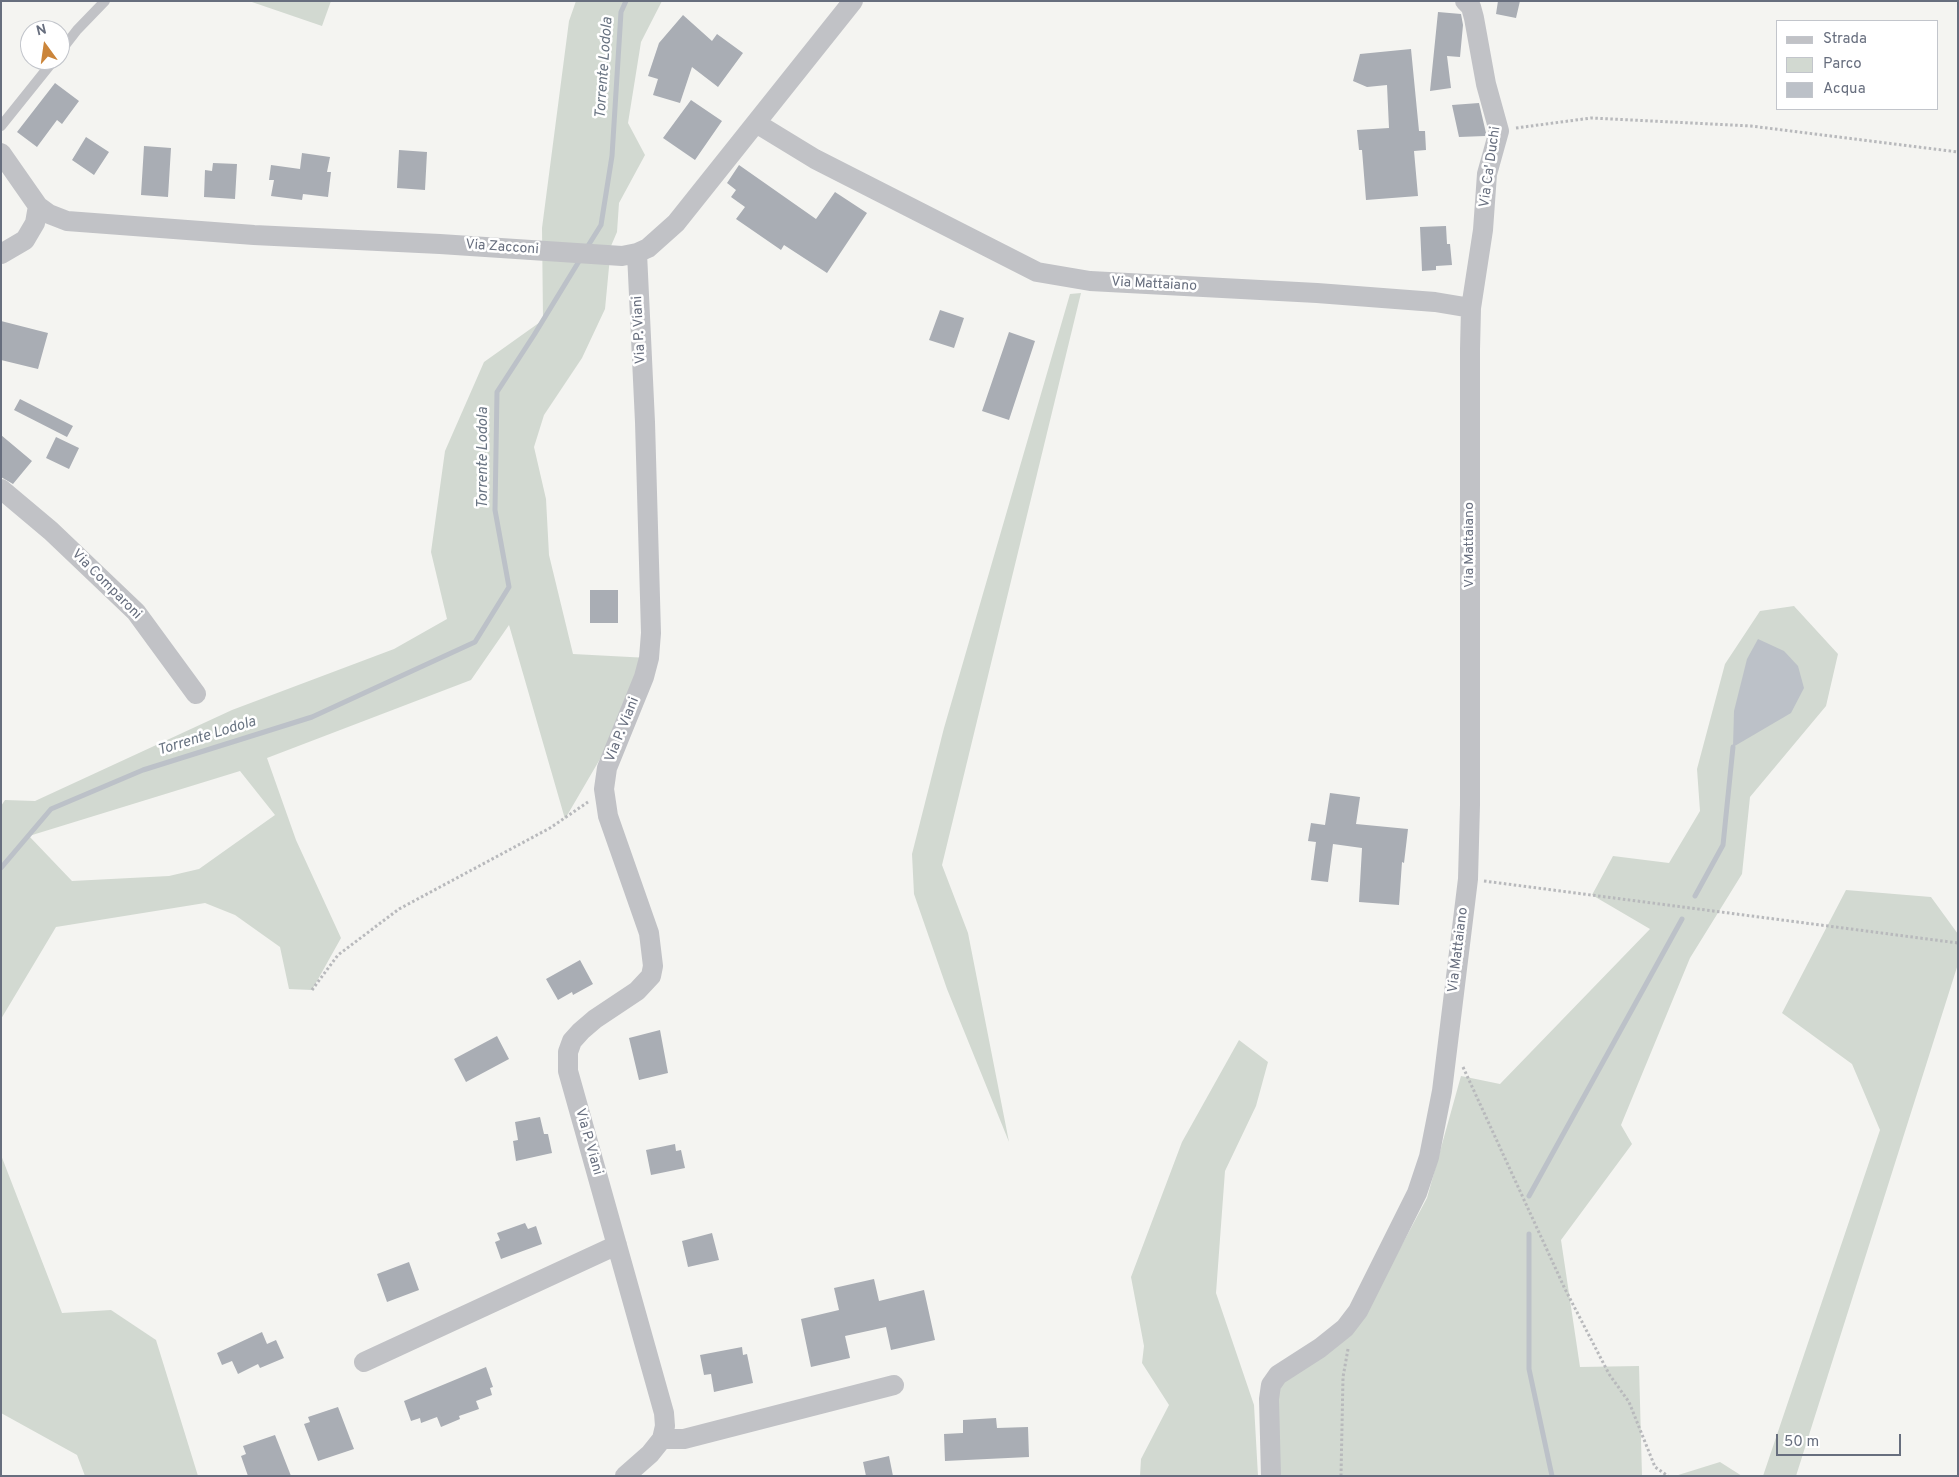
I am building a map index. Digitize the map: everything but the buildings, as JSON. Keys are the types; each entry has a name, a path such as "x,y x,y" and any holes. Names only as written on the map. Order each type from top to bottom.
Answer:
{"street":[{"path":"629,255 657,242 676,222 853,1"},
{"name":"Via Ca' Duchi","path":"1465,1 1471,7 1474,18 1486,84 1499,131 1487,174 1483,230 1471,308"},
{"name":"Via Mattaiano","path":"756,123 815,159 1037,272 1090,282 1317,293 1435,302 1471,308 1470,805 1468,879 1442,1091 1429,1158 1417,1193 1358,1311 1345,1328 1320,1348 1278,1375 1271,1385 1269,1399 1271,1476"},
{"path":"1,154 38,206 35,223 25,240 1,254"},
{"name":"Via Zacconi","path":"38,206 49,214 81,224 629,255"},
{"name":"Via P. Viani","path":"629,255 645,431 651,641 650,658 644,677 607,768 604,789 608,816 649,933 653,966 651,976 637,991 595,1019 572,1041 568,1052 568,1071 664,1413 665,1426 662,1438"},
{"name":"Via Comparoni","path":"1,488 51,530 136,612 196,694"},
{"path":"364,1362 617,1245"},
{"path":"625,1476 650,1454 662,1438 684,1439 894,1385"}],"lane":[{"path":"70,40 105,1"},
{"path":"1,126 46,70"}],"path":[{"path":"1499,131 1591,118 1752,126 1958,152"},
{"path":"312,990 338,955 399,909 473,871 565,819 604,789"},
{"path":"1468,879 1958,943"},
{"path":"1449,1038 1565,1288 1609,1374 1630,1402 1654,1467 1668,1476"},
{"path":"1341,1476 1343,1377 1348,1348 1345,1328"}],"green space":[{"path":"249,1 331,1 322,26"},
{"path":"576,1 662,1 641,42 628,123 645,155 619,203 617,232 611,246 605,309 582,358 544,415 534,447 546,499 549,555 573,654 649,658 635,699 565,819 509,625 471,680 267,758 296,840 341,938 312,990 289,989 280,947 235,915 205,903 56,927 1,1019 1,806 5,800 35,801 232,710 394,649 447,619 431,552 445,451 484,362 543,320 542,228 569,21","holes":["240,771 275,815 199,869 169,876 72,881 29,836"]},
{"path":"1081,293 942,865 968,933 1009,1142 947,989 914,894 912,854 944,728 1070,294"},
{"path":"1794,606 1838,654 1826,706 1750,797 1742,874 1690,958 1621,1125 1632,1144 1561,1240 1580,1367 1639,1366 1642,1476 1278,1476 1273,1391 1359,1325 1427,1198 1461,1076 1500,1084 1650,929 1592,895 1613,856 1669,863 1700,811 1697,769 1725,664 1760,611"},
{"path":"1846,890 1931,897 1958,934 1958,964 1796,1476 1763,1476 1880,1130 1852,1064 1782,1013"},
{"path":"1239,1040 1268,1062 1256,1106 1225,1171 1216,1293 1254,1405 1258,1476 1140,1476 1141,1459 1169,1405 1142,1363 1144,1346 1131,1277 1182,1142"},
{"path":"1,1155 62,1313 111,1310 156,1340 198,1476 85,1476 77,1455 1,1413"},
{"path":"1720,1462 1742,1476 1675,1476"}],"water":[{"path":"1758,639 1784,651 1798,666 1804,688 1791,713 1733,747 1734,711 1747,659"}],"waterway":[{"name":"Torrente Lodola","path":"586,249 601,225 612,156 621,12 626,1"},
{"name":"Torrente Lodola","path":"1,868 51,809 143,770 312,717 475,642 509,587 495,510 497,392 581,258"},
{"path":"1695,896 1723,845 1733,747"},
{"path":"1529,1196 1682,919"},
{"path":"1529,1234 1529,1369 1552,1476"}]}
